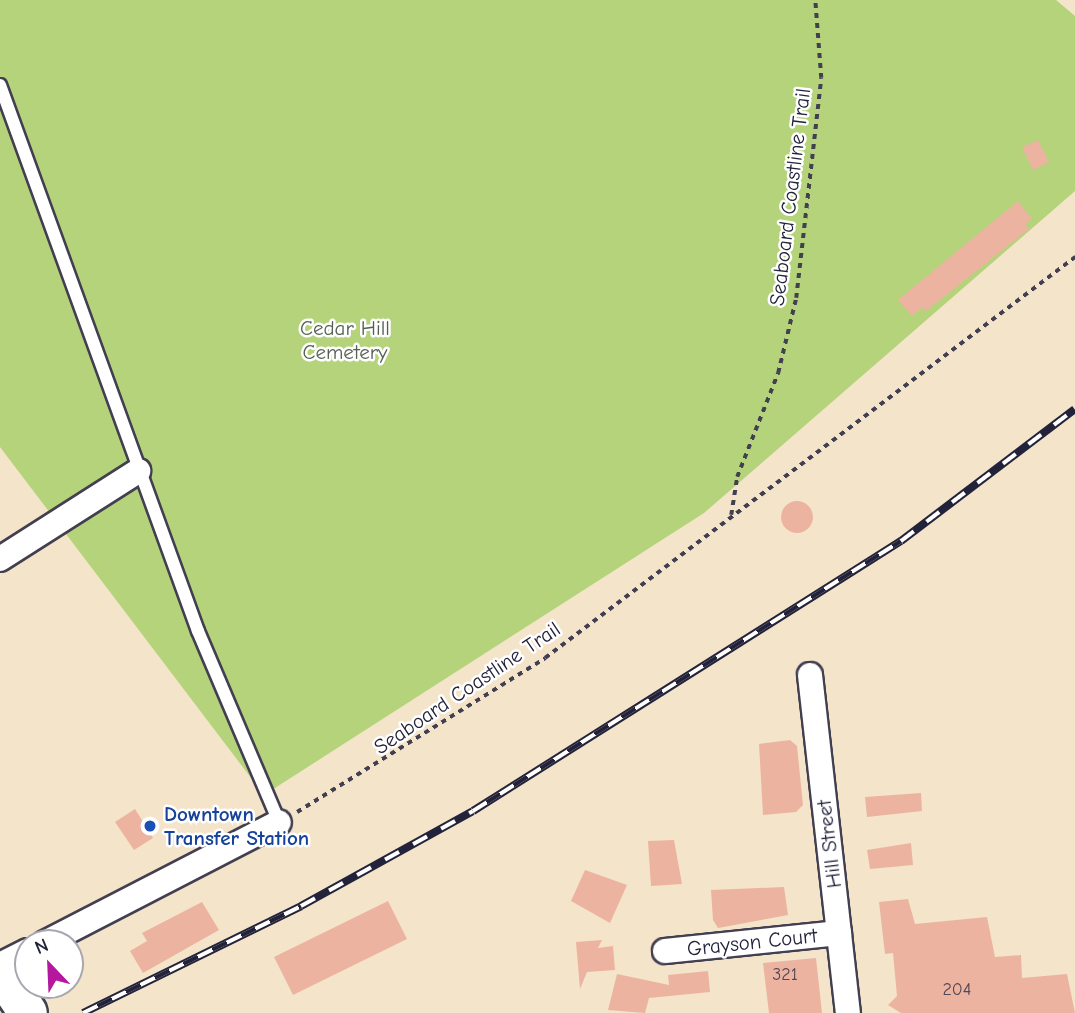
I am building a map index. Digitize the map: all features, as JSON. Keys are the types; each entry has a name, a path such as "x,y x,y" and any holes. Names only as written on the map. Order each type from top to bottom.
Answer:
{"main road":[{"path":"0,971 28,1013"}],"street":[{"path":"0,559 138,471"},
{"name":"Hill Street","path":"810,675 848,1013"},
{"path":"72,929 279,822"},
{"name":"Grayson Court","path":"665,951 839,933"}],"lane":[{"path":"0,85 138,471 279,822"}],"path":[{"name":"Seaboard Coastline Trail","path":"731,515 737,477 778,373 798,286 821,78 815,0"},
{"name":"Seaboard Coastline Trail","path":"279,822 490,697 1075,257"}],"green space":[{"name":"Cedar Hill Cemetery","path":"0,0 1056,0 1075,16 1075,191 704,513 264,795 0,447"}],"building":[{"path":"1038,140 1049,162 1033,170 1022,147"},
{"path":"1018,201 1032,219 1025,224 1029,229 926,311 923,307 912,316 898,300"},
{"path":"797,501 808,506 813,517 808,528 797,533 786,528 781,517 786,506"},
{"path":"790,740 797,746 803,805 796,812 763,815 759,744"},
{"path":"921,793 922,811 867,817 865,797"},
{"path":"135,809 153,838 134,850 115,822"},
{"path":"674,840 682,884 651,886 648,841"},
{"path":"911,843 913,865 870,869 867,850"},
{"path":"585,870 627,885 610,923 571,901"},
{"path":"784,887 788,915 718,928 713,920 711,890"},
{"path":"908,899 915,924 987,917 995,957 1021,955 1022,978 1067,974 1075,1013 901,1013 888,1005 897,996 893,953 885,954 879,902"},
{"path":"388,901 407,939 293,995 274,957"},
{"path":"202,902 219,930 143,973 130,951 147,941 142,933"},
{"path":"602,940 598,948 613,946 615,970 587,972 580,989 576,942"},
{"path":"816,958 822,1013 769,1013 763,963"},
{"path":"708,971 710,992 649,998 645,1013 608,1010 617,974 669,985 668,975"}],"railway":[{"path":"83,1013 301,906 473,811 901,541 1075,409"}],"place":[{"name":"Downtown Transfer Station","path":"150,826"}]}
